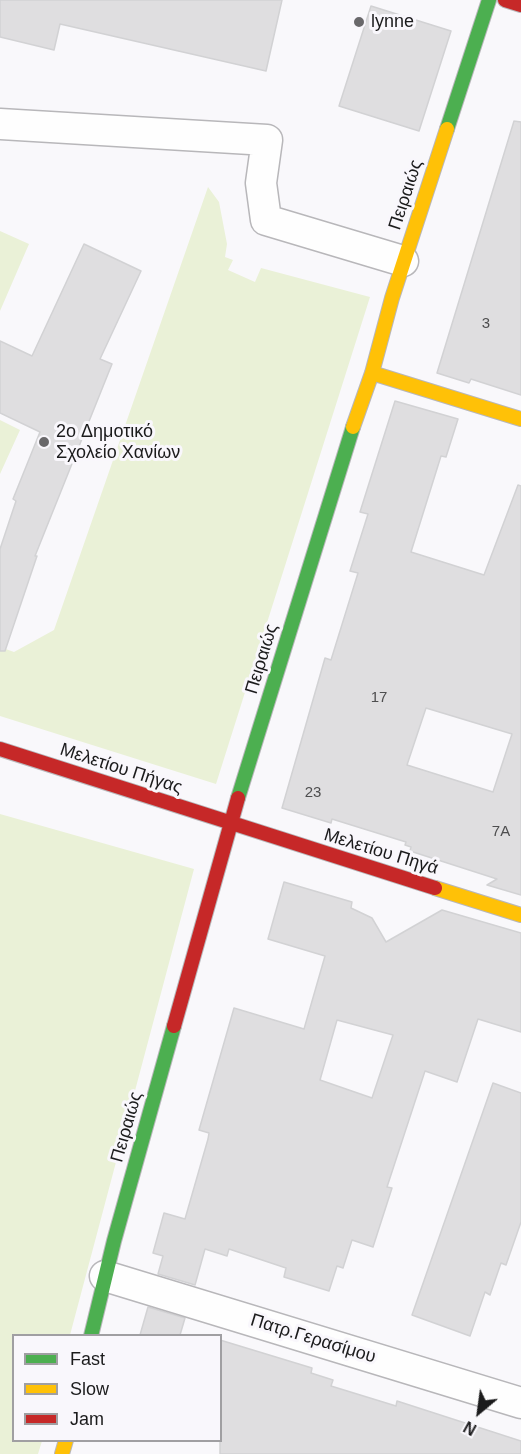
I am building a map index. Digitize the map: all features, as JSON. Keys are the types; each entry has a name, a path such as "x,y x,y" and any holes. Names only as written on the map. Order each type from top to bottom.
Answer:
{"street":[{"name":"Πειραιώς","path":"91,1334 105,1276 230,823 372,373 403,261 489,0"},
{"path":"505,0 521,5"},
{"path":"0,124 267,140 261,183 266,220 403,261"},
{"path":"372,373 521,419"},
{"name":"Μελετίου Πήγας","path":"0,749 230,823"},
{"name":"Μελετίου Πηγά","path":"230,823 521,915"},
{"name":"Πατρ.Γερασίμου","path":"105,1276 521,1403"}],"green space":[{"path":"208,187 219,202 227,244 225,257 233,260 228,270 255,282 261,268 370,297 216,784 0,716 0,647 14,652 54,630"},
{"path":"0,231 29,244 0,311"},
{"path":"0,420 20,430 0,474"},
{"path":"0,814 194,869 70,1334 12,1334 12,1442 42,1442 38,1454 0,1454"}],"building":[{"path":"0,0 282,0 266,71 60,24 54,50 0,37"},
{"path":"371,6 451,31 419,131 339,106"},
{"path":"514,121 521,122 521,395 471,379 469,383 437,373"},
{"path":"84,244 141,271 100,359 112,364 35,556 37,556 5,651 0,651 0,549 16,501 13,499 40,432 0,413 0,341 32,356"},
{"path":"395,401 458,419 446,457 441,456 411,552 484,575 518,485 521,486 521,895 487,885 497,879 410,851 411,847 405,845 406,842 332,819 331,823 282,808 325,658 331,660 358,573 350,571 368,514 360,512","holes":["426,708 512,734 493,792 407,765"]},
{"path":"284,882 352,902 351,908 372,918 386,942 442,910 521,933 521,1032 478,1019 457,1082 425,1071 387,1187 392,1188 373,1247 352,1240 343,1268 337,1266 329,1291 284,1277 286,1268 229,1249 227,1256 205,1249 195,1285 158,1274 163,1256 153,1253 164,1213 185,1219 209,1133 199,1130 234,1008 304,1029 325,956 268,939","holes":["337,1020 393,1035 372,1098 320,1080"]},
{"path":"493,1083 521,1093 521,1222 506,1265 501,1263 490,1295 485,1292 470,1336 412,1315"},
{"path":"148,1307 185,1318 180,1334 140,1334"},
{"path":"222,1341 312,1368 311,1373 333,1380 331,1386 396,1406 397,1401 521,1441 521,1454 220,1454"}],"traffic: fast":[{"path":"447,129 489,0"},
{"path":"238,798 353,427"},
{"path":"91,1334 114,1241 174,1026"}],"traffic: slow":[{"path":"353,427 372,373 392,298 447,129"},
{"path":"372,373 521,419"},
{"path":"435,888 521,915"},
{"path":"62,1454 65,1442"}],"traffic: jam":[{"path":"505,0 521,5"},
{"path":"0,749 435,888"},
{"path":"174,1026 238,798"}],"place":[{"name":"lynne","path":"359,22"},
{"name":"2ο Δημοτικό Σχολείο Χανίων","path":"44,442"}]}
